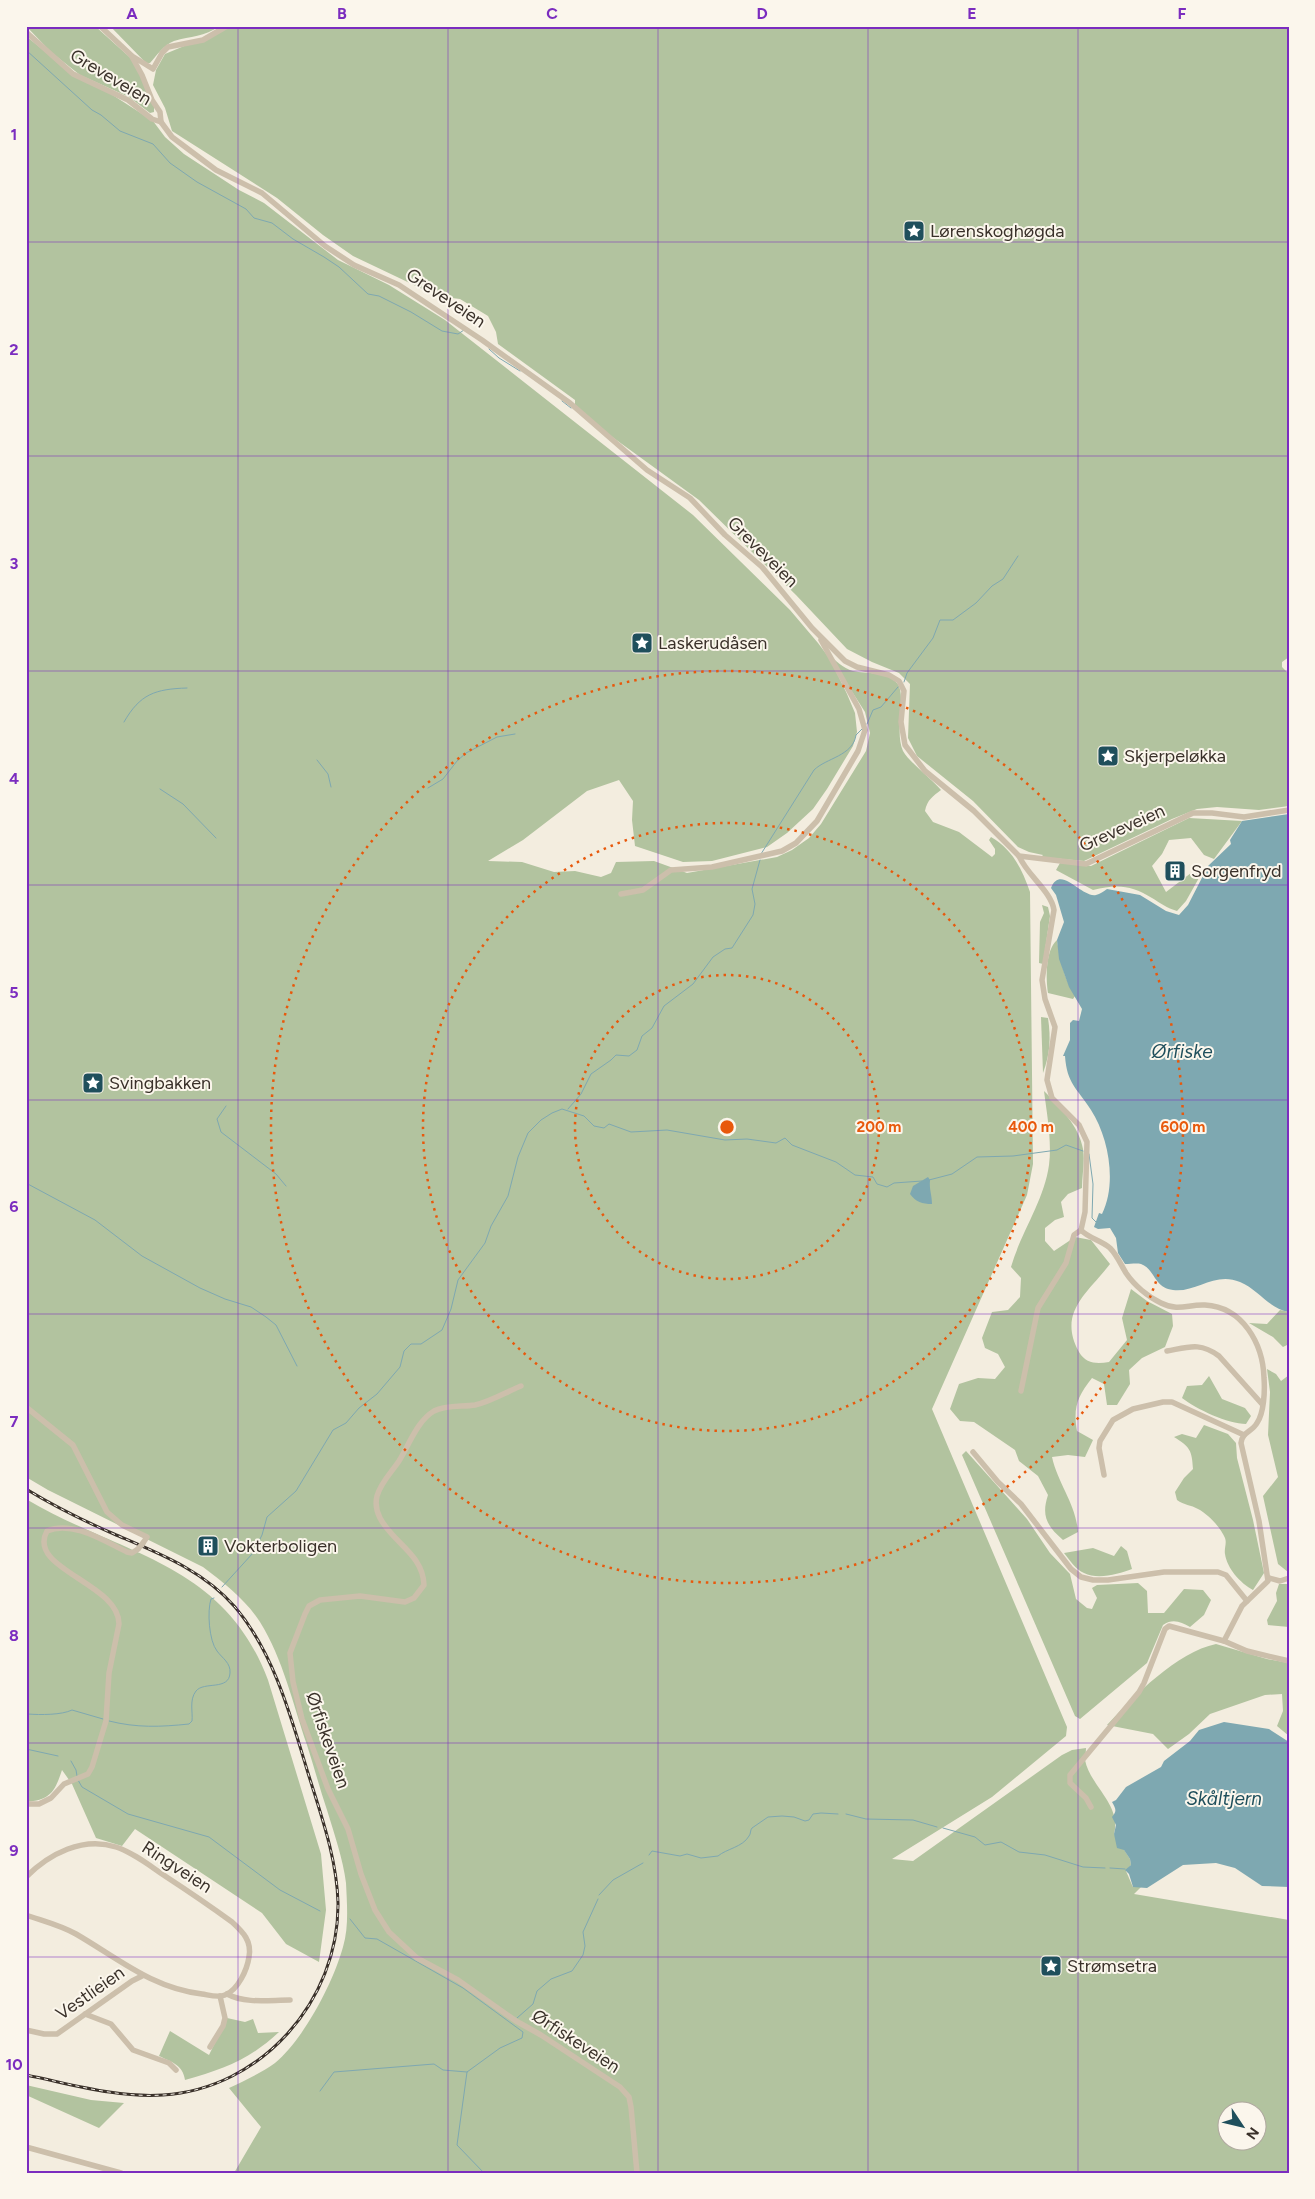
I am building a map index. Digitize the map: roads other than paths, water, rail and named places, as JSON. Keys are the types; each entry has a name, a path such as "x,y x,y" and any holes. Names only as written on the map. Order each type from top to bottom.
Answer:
{"street":[{"path":"100,26 131,55 153,69 162,53 168,47 203,40 227,26"},
{"name":"Greveveien","path":"26,32 73,74 128,100 152,119 162,122 172,136 199,158 216,170 262,193 325,246 354,265 399,285 482,340 578,409 647,470 690,498 725,535 762,567 817,634 850,664 882,672 899,681 904,691 901,722 905,745 925,771 974,811 1019,856 1086,864 1193,813 1244,817 1289,810"},
{"path":"131,55 142,75 152,100 160,112 162,122"},
{"name":"Greveveien","path":"621,894 643,890 671,870 712,866 782,851 796,843 817,821 865,735 864,722 859,709 817,634"},
{"path":"1019,856 1024,868 1051,900 1054,910 1042,980 1045,999 1055,1027 1047,1073 1050,1093 1079,1125 1087,1142 1085,1212 1081,1227 1074,1235 1066,1263 1038,1308 1022,1391"},
{"path":"1081,1227 1110,1248 1128,1276 1144,1291 1162,1303 1176,1309 1203,1305 1217,1306 1227,1310 1241,1321 1255,1340 1261,1358 1264,1378 1262,1404 1258,1423 1241,1439 1241,1446 1269,1578 1267,1584 1247,1601 1224,1640"},
{"path":"1167,1351 1194,1346 1211,1350 1219,1356 1262,1404"},
{"name":"Ørfiskeveien","path":"521,1386 482,1403 444,1408 434,1411 426,1417 385,1479 379,1490 375,1508 384,1526 417,1561 424,1574 424,1585 414,1598 405,1602 360,1596 320,1600 309,1606 290,1654 293,1682 302,1719 328,1788 348,1829 361,1874 375,1910 389,1932 417,1958 458,1980 516,2021 541,2035 620,2088 629,2097 631,2106 637,2173"},
{"path":"1104,1474 1099,1448 1100,1440 1113,1420 1133,1409 1163,1402 1172,1402 1244,1435"},
{"path":"26,1407 73,1445 107,1512 122,1525 146,1537 138,1550 132,1553 83,1533 61,1527 47,1531 43,1541 48,1555 55,1562 102,1593 119,1618 118,1632 109,1673 107,1719 92,1767 88,1774 64,1784 51,1798 39,1804 26,1804"},
{"path":"972,1452 998,1482 1021,1504 1071,1569 1081,1576 1093,1580 1108,1580 1164,1572 1218,1572 1226,1575 1247,1601"},
{"path":"1269,1578 1280,1581 1289,1578"},
{"path":"1091,1807 1086,1798 1070,1784 1070,1775 1139,1692 1165,1629 1169,1626 1224,1640 1247,1651 1289,1661"},
{"name":"Ringveien","path":"26,1877 52,1856 70,1848 89,1844 105,1844 117,1847 136,1857 227,1918 244,1932 250,1949 247,1966 236,1986 224,1995"},
{"path":"26,1915 56,1924 142,1976 180,1990 268,2002 290,2000"},
{"name":"Vestlieien","path":"26,2030 44,2034 57,2034 142,1976"},
{"path":"210,2047 223,2026 225,2018 224,1995"},
{"path":"86,2014 110,2024 133,2050 169,2063 176,2070"},
{"path":"26,2147 121,2173"}],"water":[{"name":"Ørfiske","path":"1289,814 1289,1312 1275,1307 1247,1285 1231,1279 1214,1280 1181,1290 1167,1289 1158,1282 1146,1266 1141,1264 1125,1264 1118,1253 1116,1238 1110,1228 1098,1229 1094,1227 1099,1213 1102,1214 1107,1202 1110,1175 1109,1161 1097,1121 1070,1080 1065,1056 1063,1056 1070,1040 1070,1023 1073,1020 1079,1021 1082,1009 1069,987 1059,959 1057,940 1064,922 1056,895 1051,888 1060,879 1066,880 1090,895 1097,895 1107,889 1140,895 1166,911 1179,915 1188,905 1208,866 1231,844 1230,840 1242,821"},
{"path":"928,1177 930,1180 932,1204 919,1202 910,1194 913,1186"},
{"name":"Skåltjern","path":"1224,1722 1269,1729 1289,1742 1289,1887 1262,1886 1235,1868 1216,1863 1183,1865 1147,1888 1133,1887 1129,1874 1125,1870 1131,1865 1130,1859 1124,1850 1117,1848 1114,1834 1116,1825 1112,1817 1115,1810 1112,1802 1116,1800 1126,1787 1161,1767 1164,1761 1190,1741 1199,1730"}],"waterway":[{"path":"26,50 92,110 120,131 153,144 170,163 197,182 246,209 254,218 272,223 293,239 324,257 339,267 368,294 379,296 411,312 442,331 458,334 464,330"},
{"path":"489,349 499,358 520,371"},
{"path":"562,401 571,408"},
{"path":"904,682 907,673 933,638 940,620 953,620 976,603 992,586 1003,579 1018,556"},
{"path":"867,724 873,710 881,707 898,687"},
{"path":"124,722 136,705 150,695 166,690 187,688"},
{"path":"761,854 814,770 850,748 856,735 862,729"},
{"path":"428,788 443,779 466,753 497,737 515,734"},
{"path":"317,760 328,774 331,787"},
{"path":"160,789 183,804 216,838"},
{"path":"568,1109 581,1094 591,1074 616,1055 629,1056 637,1050 642,1036 652,1028 664,1006 693,984 713,957 725,949 732,948 753,915 755,904 752,889 760,860"},
{"path":"226,1106 217,1119 221,1132 276,1174 286,1186"},
{"path":"222,1587 253,1553 262,1535 267,1517 296,1491 333,1430 346,1423 359,1408 377,1394 400,1367 404,1351 411,1344 421,1344 442,1330 451,1309 458,1280 485,1243 491,1226 508,1196 518,1157 528,1133 541,1120 552,1113 562,1109 584,1116 594,1126 604,1128 609,1124 631,1132 667,1130 725,1140 747,1139 776,1143 785,1138 792,1145 836,1162 855,1175 873,1177 877,1184 887,1187 894,1183 922,1181"},
{"path":"929,1180 952,1174 977,1157 1013,1156 1057,1150 1066,1145 1083,1151"},
{"path":"1089,1154 1093,1184 1092,1218 1096,1222"},
{"path":"26,1183 95,1220 142,1256 200,1288 225,1299 251,1307 266,1317 276,1325 297,1366"},
{"path":"109,1721 149,1726 189,1724 192,1721 192,1702 196,1691 205,1686 221,1684 229,1679 229,1666 217,1651 212,1640 209,1611 211,1599 214,1598"},
{"path":"26,1722 28,1714 57,1714 72,1710 103,1719"},
{"path":"26,1749 58,1756"},
{"path":"71,1761 77,1776"},
{"path":"78,1780 82,1787 128,1814 209,1837 280,1890 320,1911"},
{"path":"649,1855 652,1851 680,1856 687,1854 701,1858 718,1856 743,1843 750,1835 752,1828 768,1817 794,1817 805,1821 809,1820 813,1814 838,1814"},
{"path":"846,1814 866,1819 913,1820 937,1827"},
{"path":"943,1828 975,1837 985,1845 1001,1842 1019,1852 1045,1855 1083,1867 1105,1868"},
{"path":"599,1895 613,1880 643,1863"},
{"path":"1110,1868 1125,1869"},
{"path":"517,2018 533,2004 537,1991 551,1979 572,1971 583,1955 585,1946 583,1932 598,1899"},
{"path":"350,1919 365,1938 377,1939 463,1988 523,2032 522,2038 500,2048 467,2072 457,2145 484,2173"},
{"path":"320,2091 334,2072 434,2064 443,2070 467,2072"}],"railway":[{"path":"26,1489 80,1519 163,1556 194,1573 222,1594 249,1625 271,1665 288,1708 328,1837 335,1870 338,1903 335,1939 325,1974 309,2005 288,2034 262,2057 232,2076 199,2089 163,2095 146,2095 94,2090 26,2075"}],"place":[{"name":"Lørenskoghøgda","path":"914,231"},
{"name":"Laskerudåsen","path":"642,643"},
{"name":"Skjerpeløkka","path":"1108,756"},
{"name":"Sorgenfryd","path":"1175,871"},
{"name":"Svingbakken","path":"93,1083"},
{"name":"Vokterboligen","path":"208,1546"},
{"name":"Strømsetra","path":"1051,1966"}]}
